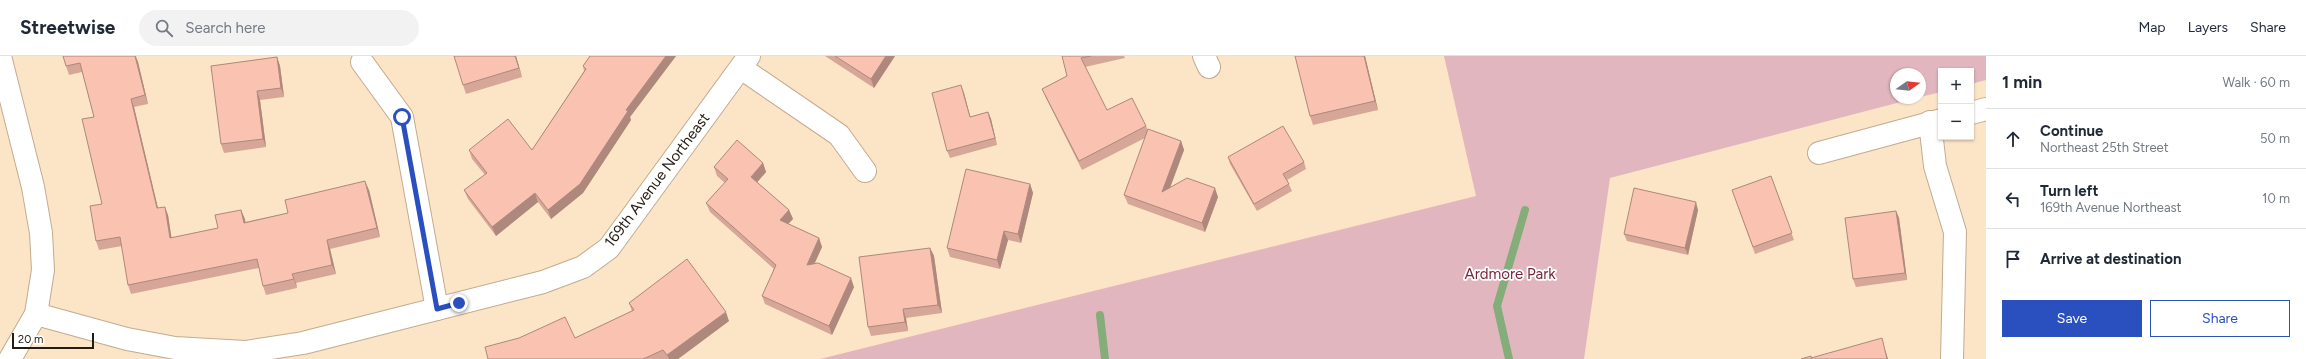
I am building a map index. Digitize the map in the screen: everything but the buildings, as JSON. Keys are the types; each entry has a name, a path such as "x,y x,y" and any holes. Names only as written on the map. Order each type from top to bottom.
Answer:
{"street":[{"path":"0,56 33,187 41,233 43,270 36,314 10,359"},
{"path":"362,62 402,117 437,309"},
{"path":"745,62 839,135 865,170"},
{"name":"169th Avenue Northeast","path":"36,314 141,342 175,348 245,352 303,343 543,282 583,267 609,248 745,62"},
{"path":"1974,111 1986,109"},
{"path":"1819,154 1936,121 1935,166 1955,232 1952,359"}],"green space":[{"name":"Ardmore Park","path":"1444,56 1986,56 1986,80 1974,83 1974,68 1938,68 1938,93 1926,96 1926,68 1890,68 1890,104 1893,104 1610,178 1584,359 820,359 1476,196"}],"waterway":[{"path":"1509,359 1497,306 1525,210"},
{"path":"1100,315 1105,359"}],"route":[{"path":"402,117 430,279 437,309 459,303"}]}
